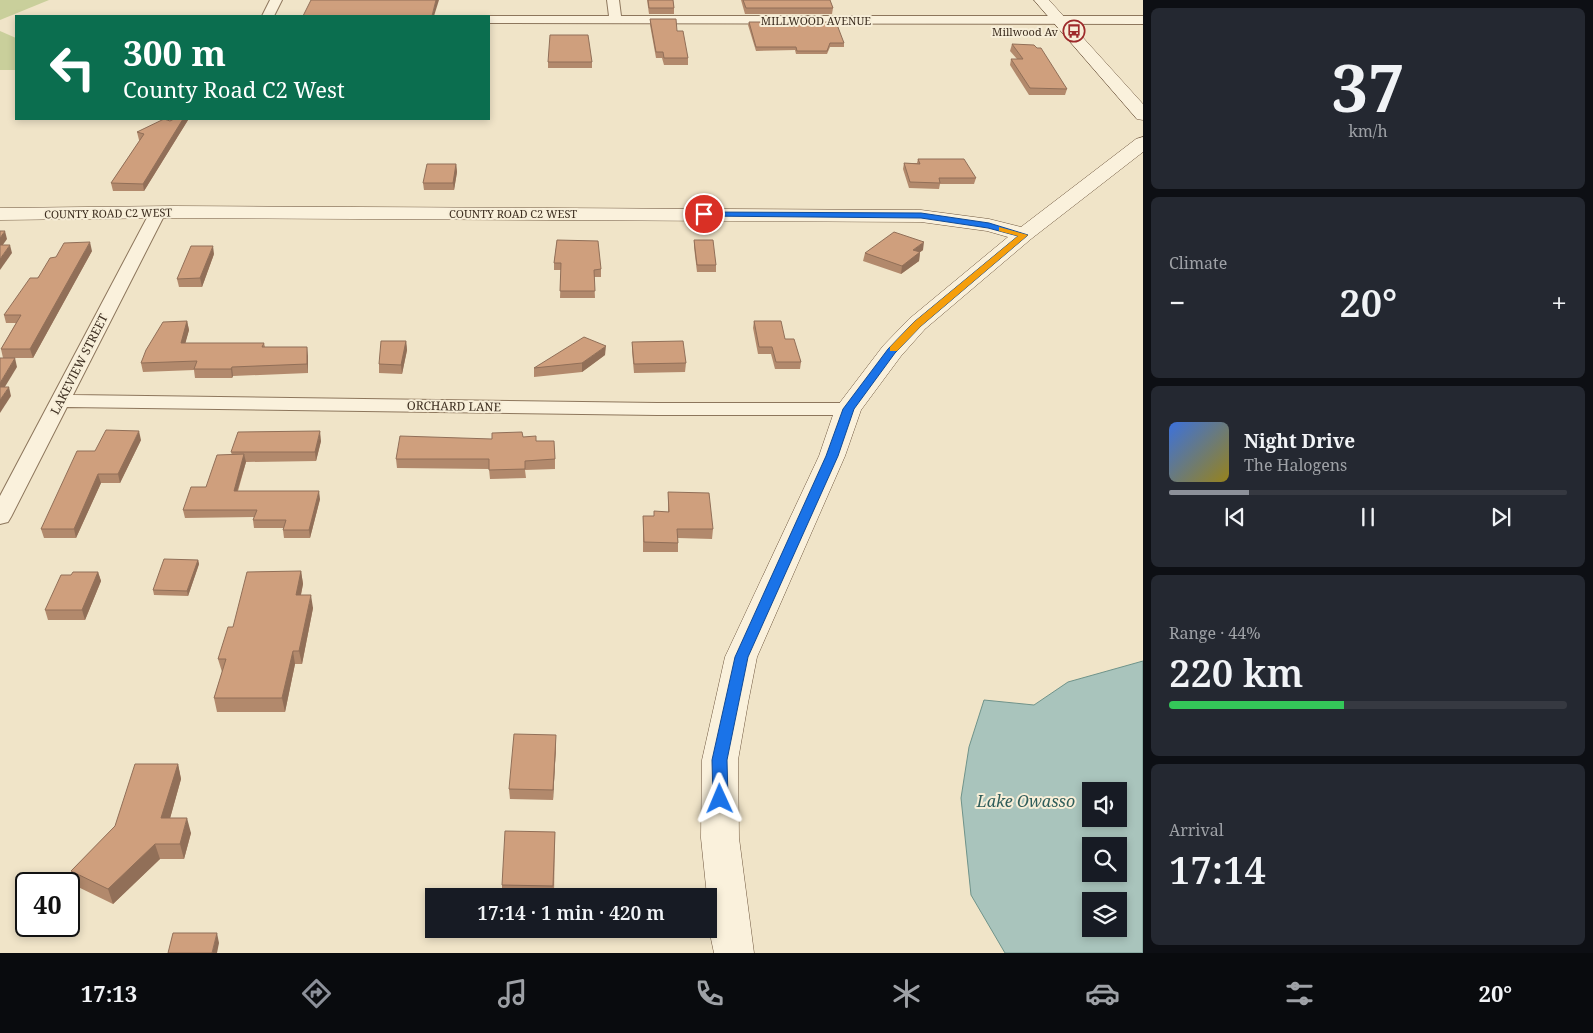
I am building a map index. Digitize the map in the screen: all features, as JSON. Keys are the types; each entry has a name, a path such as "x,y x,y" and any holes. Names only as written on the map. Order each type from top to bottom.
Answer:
{"street":[{"path":"268,15 276,0"},
{"path":"614,0 615,19"},
{"path":"1041,0 1143,115"},
{"name":"MILLWOOD AVENUE","path":"490,19 1143,20"},
{"path":"734,953 730,934 720,838 720,760 731,703 742,657 832,456 848,409 892,351 917,324 1024,235 1143,143"},
{"name":"COUNTY ROAD C2 WEST","path":"0,214 158,212 921,216 989,225 1024,235"},
{"name":"LAKEVIEW STREET","path":"0,516 158,212"},
{"name":"ORCHARD LANE","path":"60,401 657,409 848,409"}],"green space":[{"path":"0,0 49,0 0,20"},
{"path":"0,31 15,38 15,70 0,70"}],"water":[{"name":"Lake Owasso","path":"1143,661 1143,953 1005,953 971,895 961,798 969,747 984,700 1034,705 1068,682"}],"building":[{"path":"311,0 436,0 432,15 304,15"},
{"path":"648,0 673,0 674,8 649,8"},
{"path":"743,0 830,0 833,8 746,8"},
{"path":"650,19 676,19 677,31 683,31 688,58 664,58 663,52 656,52"},
{"path":"749,22 836,22 844,43 830,43 827,51 797,51 796,47 756,47"},
{"path":"550,35 588,35 592,62 548,62"},
{"path":"1012,44 1034,45 1037,48 1041,48 1067,89 1030,88 1011,59 1023,59"},
{"path":"162,120 182,120 143,184 111,183 144,134 137,132"},
{"path":"918,159 964,159 976,178 939,178 940,183 910,182 904,163 920,164"},
{"path":"427,164 456,164 453,183 423,183"},
{"path":"0,231 5,231 0,238"},
{"path":"894,232 924,242 913,250 920,252 902,266 865,253"},
{"path":"557,240 598,241 601,269 594,270 595,291 560,291 561,263 554,263"},
{"path":"694,240 713,240 716,265 697,265"},
{"path":"90,242 30,349 1,349 21,315 4,315 30,278 38,278 50,258 56,257 64,243"},
{"path":"0,245 10,245 0,259"},
{"path":"191,246 213,246 200,278 177,279"},
{"path":"187,321 181,343 264,343 262,347 307,347 307,364 232,367 231,369 194,369 197,361 141,363 146,350 163,322"},
{"path":"754,321 781,321 785,339 794,339 801,362 776,362 772,347 759,347"},
{"path":"584,337 606,346 582,363 534,368"},
{"path":"381,341 406,341 401,365 379,364"},
{"path":"683,341 686,363 634,364 632,342"},
{"path":"0,358 15,358 0,383"},
{"path":"0,387 9,387 0,400"},
{"path":"106,430 139,431 118,474 98,474 74,529 41,529 77,451 95,451"},
{"path":"320,431 315,452 231,452 238,432"},
{"path":"522,432 523,437 536,436 536,441 554,441 555,459 525,461 525,469 489,470 489,459 396,459 400,436 492,439 492,433"},
{"path":"244,454 234,491 319,491 309,530 283,530 286,520 253,520 257,510 183,510 191,487 206,487 217,455"},
{"path":"668,492 709,493 713,529 677,529 678,543 644,542 643,516 654,516 654,511 669,512"},
{"path":"164,559 198,560 187,591 153,590"},
{"path":"301,571 296,595 311,595 299,651 293,651 282,698 214,698 226,659 218,659 228,627 233,627 247,572"},
{"path":"73,572 98,572 82,610 45,610 61,575 71,575"},
{"path":"514,734 556,735 553,790 509,789"},
{"path":"135,764 178,764 161,818 187,818 180,844 155,844 108,889 80,875 80,872 71,871 115,826"},
{"path":"505,831 555,832 553,886 502,885"},
{"path":"173,933 217,933 212,953 168,953"}],"slow traffic":[{"path":"894,349 917,324 1024,235 1002,229"}],"place":[{"name":"Millwood Av","path":"1074,31"}],"route":[{"path":"704,214 921,216 949,218 989,225 1024,235 917,324 892,351 848,409 832,456 742,657 720,760 720,799"}]}
